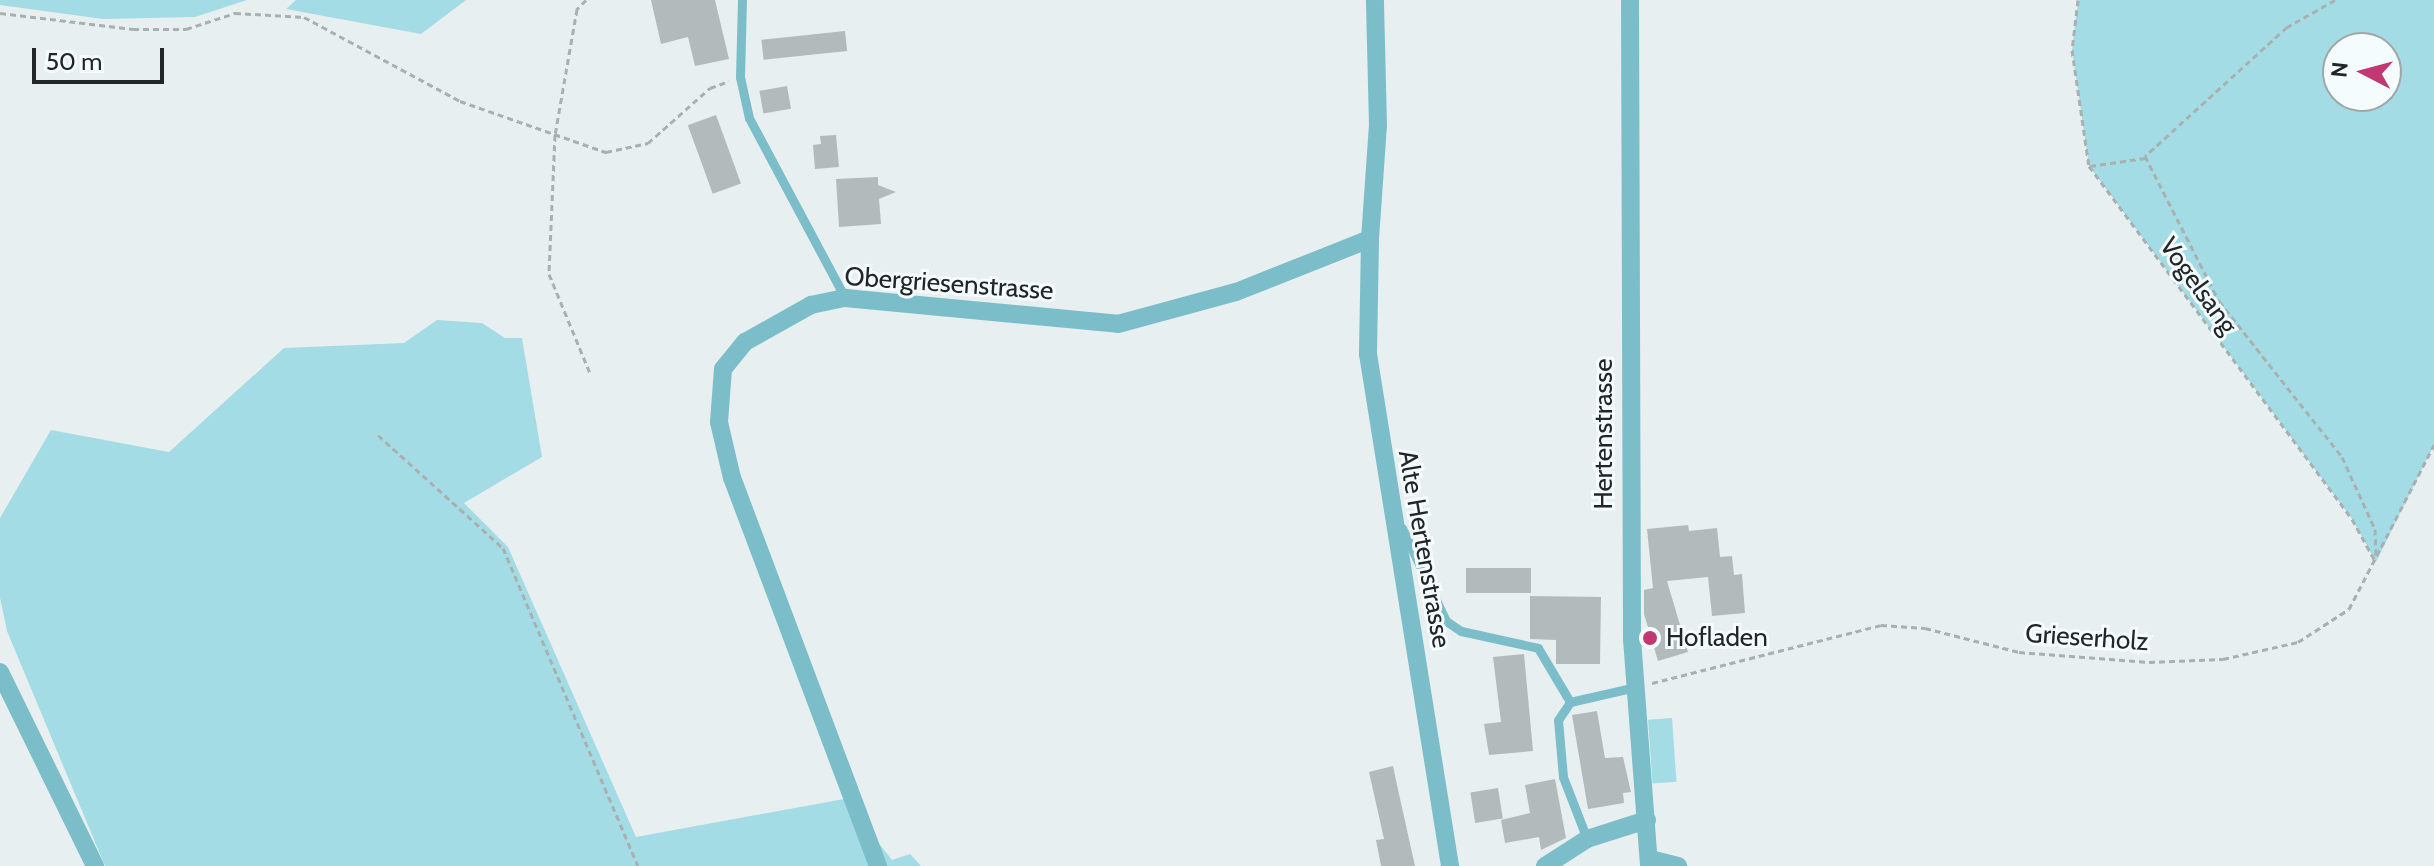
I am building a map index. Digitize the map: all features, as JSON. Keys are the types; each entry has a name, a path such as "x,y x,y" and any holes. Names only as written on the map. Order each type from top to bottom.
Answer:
{"street":[{"path":"1370,239 1378,126 1375,0"},
{"name":"Hertenstrasse","path":"1630,0 1631,586 1649,862"},
{"name":"Obergriesenstrasse","path":"878,866 732,478 719,422 723,369 745,342 811,305 845,298 1118,324 1236,292 1370,239"},
{"name":"Alte Hertenstrasse","path":"1370,239 1368,354 1385,484 1450,866"},
{"path":"0,672 95,866"},
{"path":"1545,866 1587,839 1647,820"},
{"path":"1649,862 1678,866"}],"lane":[{"path":"742,0 740,77 767,160 845,298"},
{"path":"1385,484 1440,615 1461,631 1538,648 1570,702"},
{"path":"1587,839 1563,777 1558,720 1570,702 1637,687"}],"path":[{"path":"586,0 577,9 555,135 549,274 590,373"},
{"name":"Vogelsang","path":"2078,0 2072,50 2089,166 2352,519 2376,562"},
{"path":"2089,166 2145,158 2277,35 2335,0"},
{"path":"0,13 133,29 186,29 235,13 304,17 403,76 606,152 634,150 710,88 740,77"},
{"path":"2145,158 2219,301 2342,457 2375,529 2376,562"},
{"path":"378,435 503,548 638,866"},
{"name":"Grieserholz","path":"1637,687 1881,625 1925,628 2061,658 2178,661 2263,652 2331,625 2349,609 2434,445"}],"shaded area":[{"path":"0,0 247,0 195,17 103,19 0,5"},
{"path":"296,0 466,0 421,34 286,9"},
{"path":"2078,0 2434,0 2434,445 2376,562 2352,519 2089,166 2072,50"},
{"path":"437,320 482,323 505,338 522,338 542,457 464,503 508,547 636,837 844,799 892,860 910,854 921,866 105,866 7,631 0,598 0,518 51,430 169,452 284,348 404,343"},
{"path":"1672,718 1676,782 1653,784 1648,720"}],"building":[{"path":"651,0 715,0 729,59 695,66 688,37 661,44"},
{"path":"845,31 847,51 764,60 761,40"},
{"path":"787,86 791,109 763,114 759,91"},
{"path":"716,115 741,184 713,194 688,125"},
{"path":"836,135 839,167 815,169 813,145 821,144 820,136"},
{"path":"878,177 878,185 896,192 879,199 881,224 839,227 836,179"},
{"path":"1688,525 1689,531 1717,528 1720,557 1732,556 1734,575 1742,574 1745,613 1712,616 1708,577 1667,581 1688,652 1658,661 1644,614 1644,590 1653,588 1647,529"},
{"path":"1466,568 1531,568 1531,593 1466,593"},
{"path":"1530,596 1601,597 1600,664 1556,664 1556,640 1530,639"},
{"path":"1524,654 1533,751 1489,755 1484,724 1501,722 1493,657"},
{"path":"1597,711 1605,758 1623,757 1631,792 1623,793 1624,803 1588,809 1572,715"},
{"path":"1393,766 1415,866 1381,866 1376,840 1384,839 1369,772"},
{"path":"1555,779 1566,838 1541,850 1539,837 1505,843 1501,820 1530,813 1525,785"},
{"path":"1498,788 1503,819 1475,823 1470,792"}],"place":[{"name":"Hofladen","path":"1650,638"}]}
